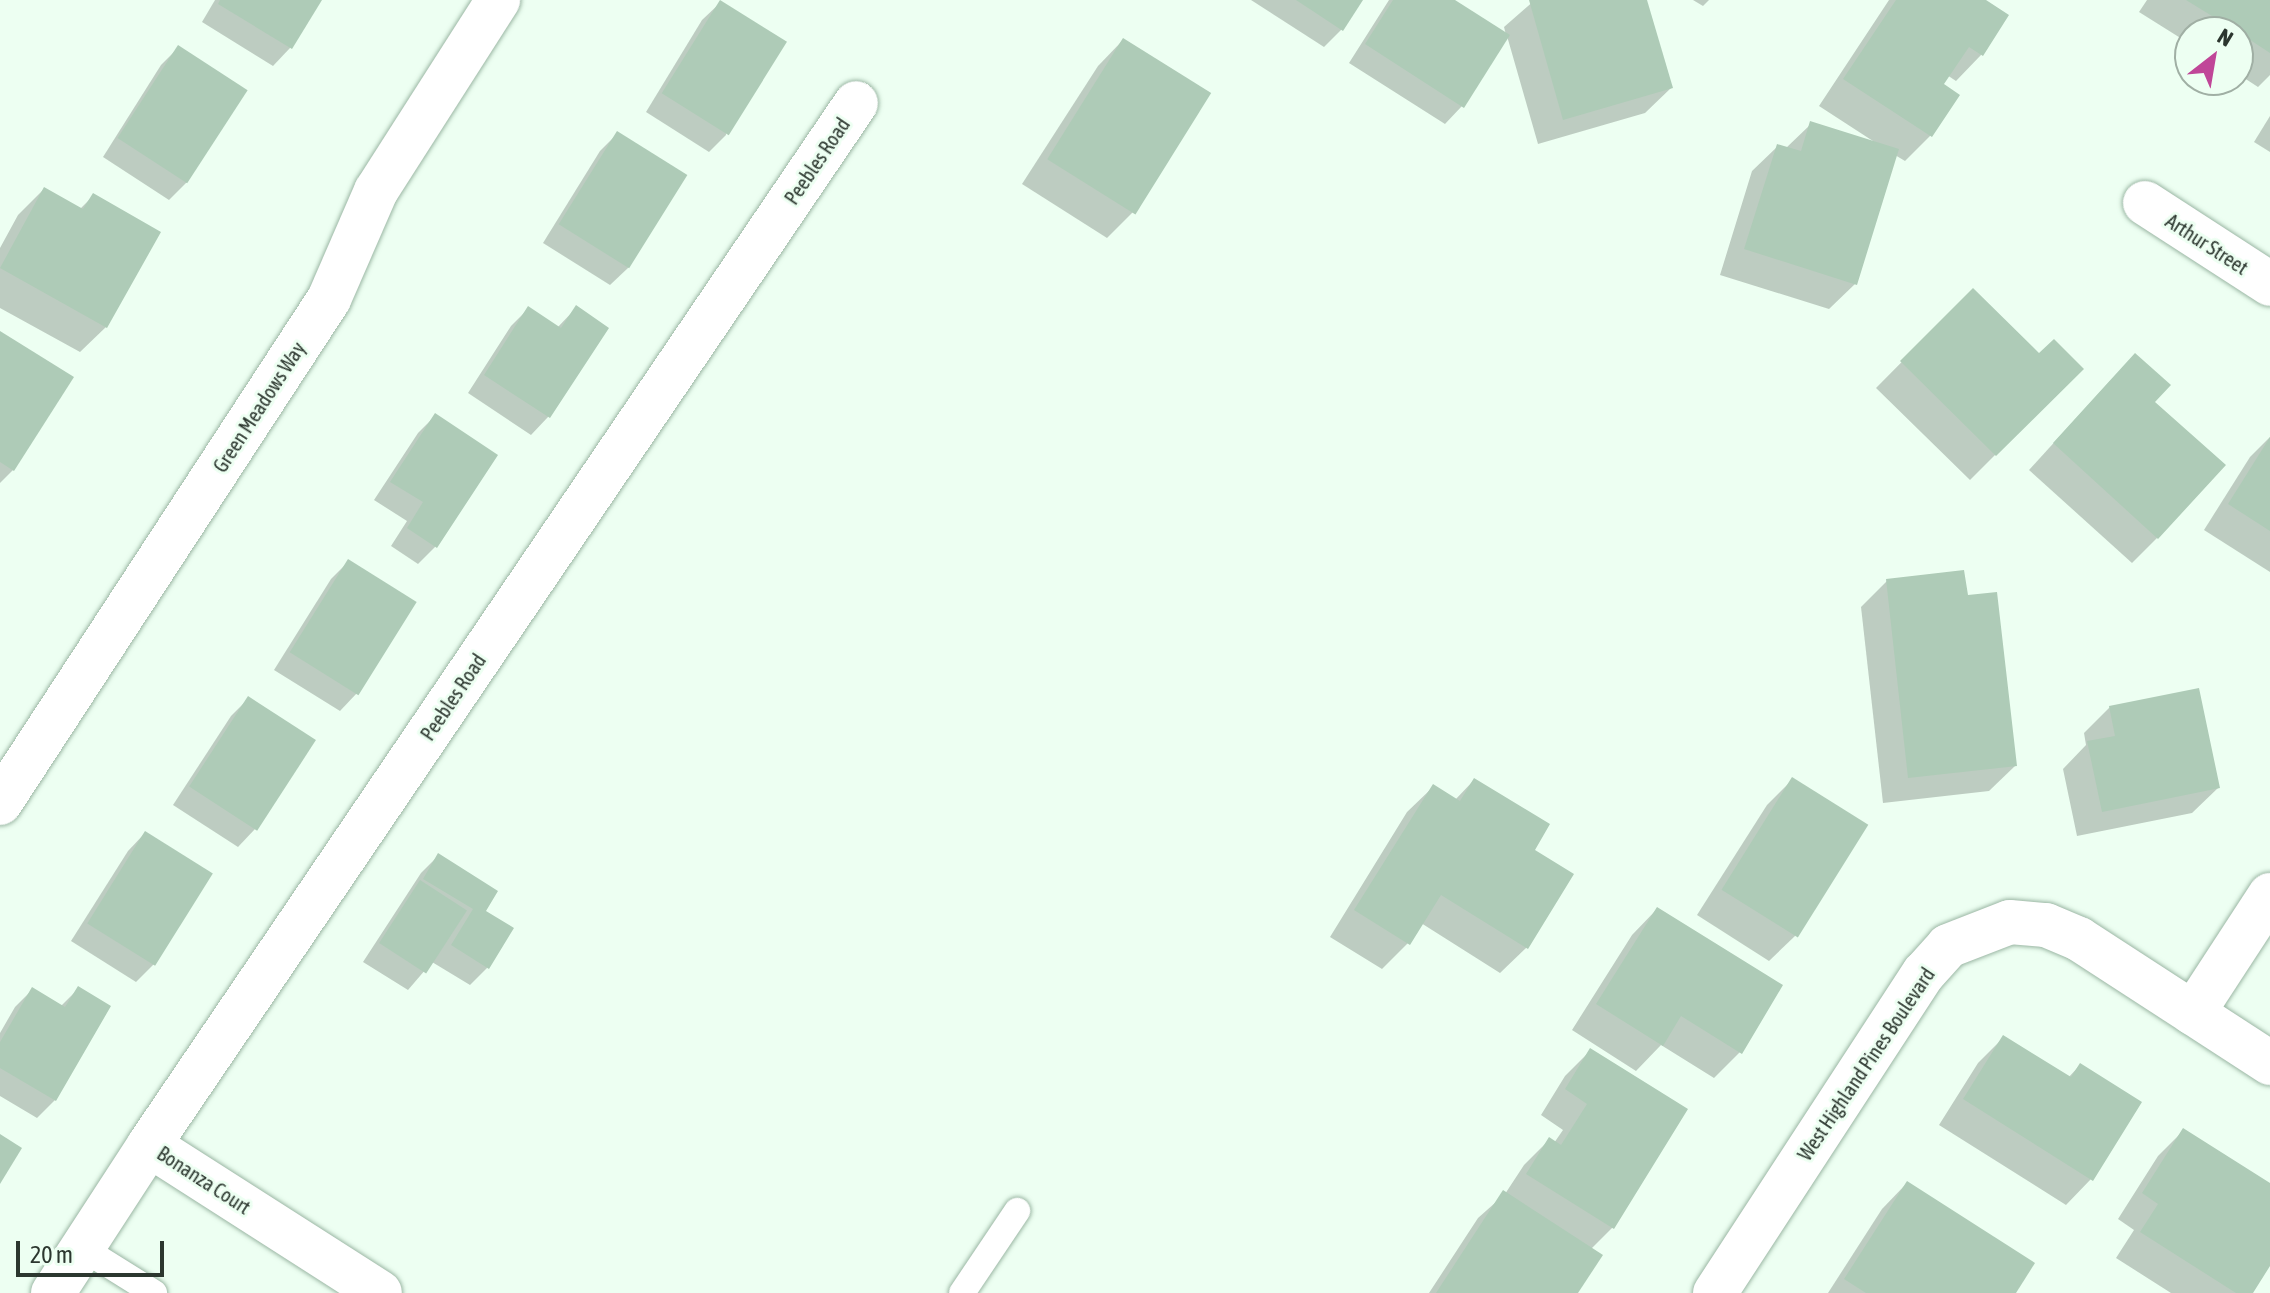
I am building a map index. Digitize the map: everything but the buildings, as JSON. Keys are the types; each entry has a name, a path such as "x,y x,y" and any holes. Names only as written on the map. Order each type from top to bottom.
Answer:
{"street":[{"name":"Green Meadows Way","path":"0,803 329,299 376,191 498,0"},
{"name":"Peebles Road","path":"53,1293 149,1145 856,103"},
{"name":"Arthur Street","path":"2145,203 2270,284"},
{"path":"2193,1013 2270,895"},
{"name":"West Highland Pines Boulevard","path":"1715,1293 1924,973 1948,946 2010,922 2046,925 2079,939 2270,1063"},
{"name":"Bonanza Court","path":"149,1145 380,1293"}],"lane":[{"path":"962,1293 1017,1211"},
{"path":"82,1248 154,1293"}]}
